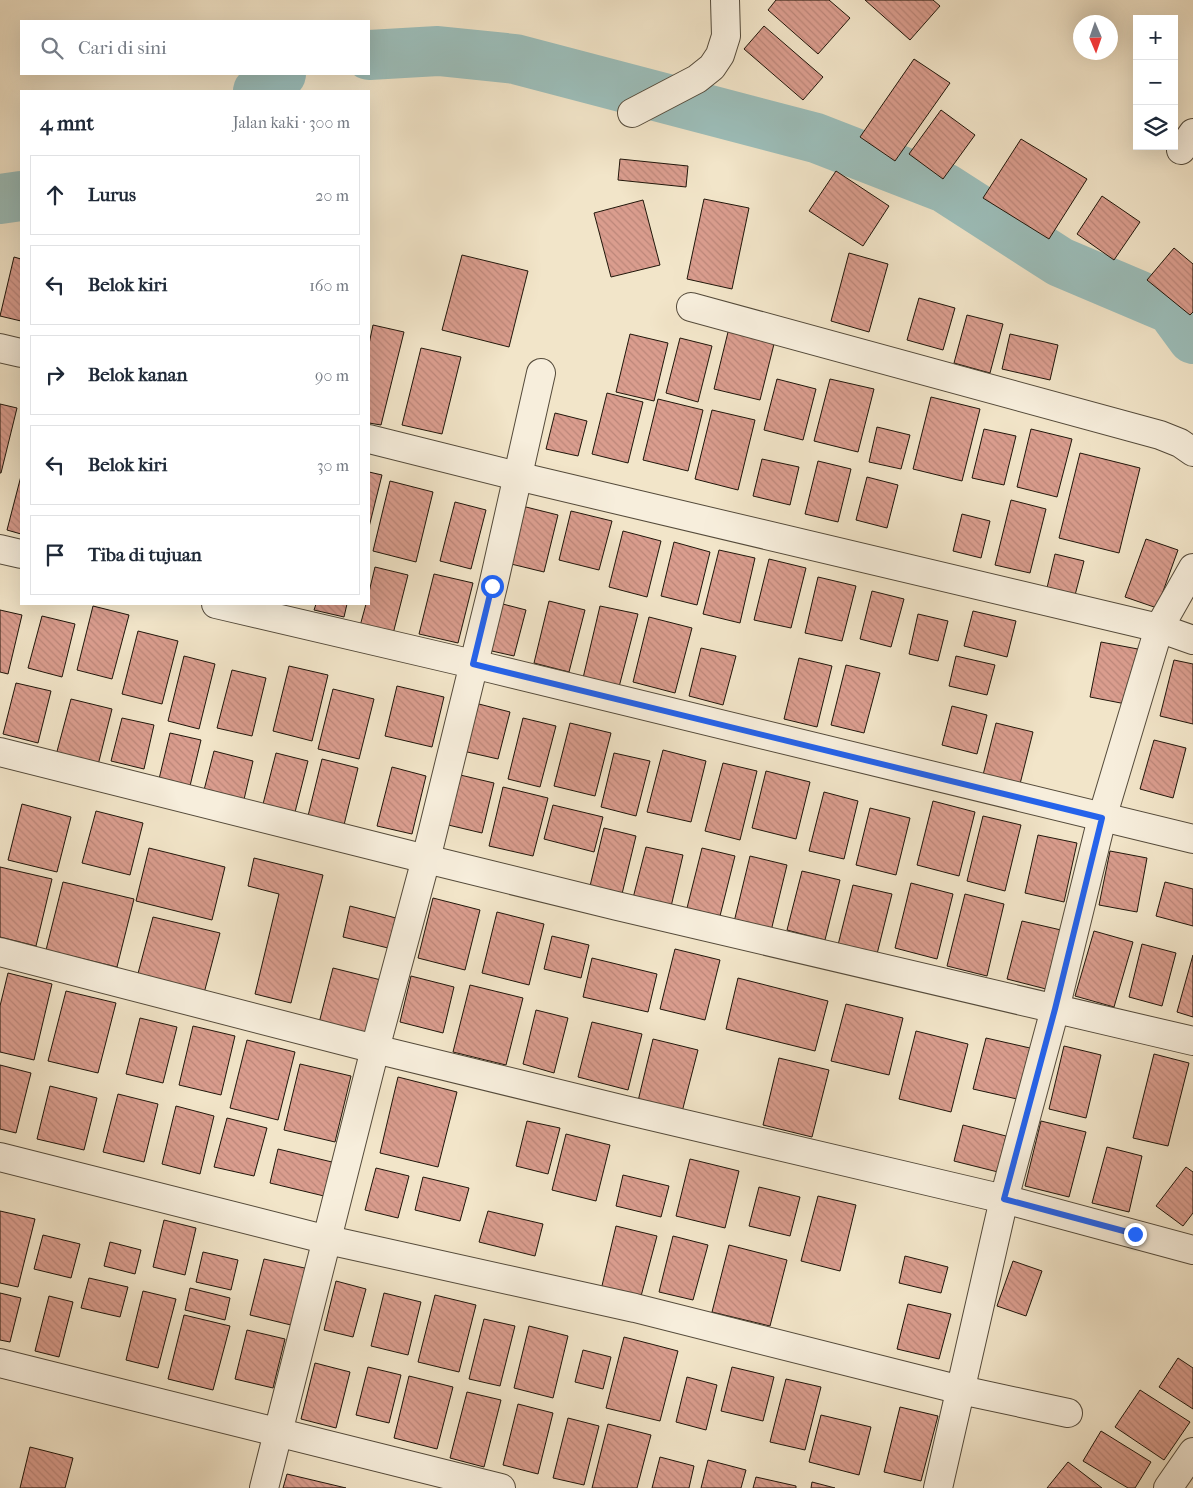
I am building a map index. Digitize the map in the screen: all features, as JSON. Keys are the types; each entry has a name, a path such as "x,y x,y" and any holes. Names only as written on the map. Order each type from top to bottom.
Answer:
{"street":[{"path":"632,113 697,79 712,67 720,55 726,36 725,0"},
{"path":"691,307 1160,434 1193,452"},
{"path":"0,348 20,353"},
{"path":"264,1488 375,1049 426,859 541,373"},
{"path":"370,440 1159,628 1193,640"},
{"path":"0,549 20,554"},
{"path":"938,1488 1004,1199 1055,1009 1102,818 1159,628 1193,568"},
{"path":"220,605 473,664 1193,839"},
{"path":"0,752 607,904 1193,1041"},
{"path":"0,952 375,1049 1004,1199 1193,1250"},
{"path":"0,1157 328,1240 635,1308 961,1390 1068,1413"},
{"path":"0,1363 502,1488"},
{"path":"1168,1488 1193,1452"}],"building":[{"path":"776,0 829,0 850,18 818,54 768,10"},
{"path":"865,0 933,0 940,6 910,40"},
{"path":"764,26 823,77 803,100 744,49"},
{"path":"914,59 950,83 895,161 860,137"},
{"path":"941,110 975,135 943,179 909,154"},
{"path":"1021,139 1087,179 1049,239 983,198"},
{"path":"620,159 688,166 686,187 618,180"},
{"path":"836,171 889,206 863,246 809,211"},
{"path":"1102,196 1140,222 1114,260 1077,234"},
{"path":"704,199 749,208 732,289 687,279"},
{"path":"643,200 660,265 611,277 594,213"},
{"path":"1174,248 1193,264 1193,312 1190,315 1147,280"},
{"path":"849,253 888,264 869,332 831,321"},
{"path":"462,255 528,271 509,347 442,330"},
{"path":"14,257 20,259 20,321 0,316"},
{"path":"919,298 955,308 943,350 907,340"},
{"path":"967,315 1003,324 990,373 954,363"},
{"path":"373,325 404,332 381,425 370,423 370,339"},
{"path":"729,328 775,340 760,400 714,389"},
{"path":"630,334 668,343 654,401 616,392"},
{"path":"1010,334 1058,345 1050,380 1002,369"},
{"path":"680,338 712,346 698,402 666,393"},
{"path":"421,348 461,357 442,434 402,425"},
{"path":"777,379 816,389 803,440 764,430"},
{"path":"830,379 874,389 858,452 814,441"},
{"path":"607,393 643,402 628,463 592,454"},
{"path":"931,397 980,409 962,481 913,469"},
{"path":"658,399 703,410 688,471 643,460"},
{"path":"0,404 17,408 1,473 0,473"},
{"path":"712,410 755,420 738,490 695,479"},
{"path":"555,413 587,421 578,456 546,449"},
{"path":"877,427 910,435 901,469 869,462"},
{"path":"984,429 1016,436 1004,485 972,478"},
{"path":"1031,429 1072,439 1057,497 1017,487"},
{"path":"1080,453 1140,468 1119,553 1059,538"},
{"path":"762,459 799,467 790,505 753,496"},
{"path":"818,461 851,469 838,522 805,514"},
{"path":"370,472 382,475 370,523"},
{"path":"867,477 898,485 887,528 856,520"},
{"path":"20,480 20,534 7,530"},
{"path":"390,481 433,492 416,562 373,551"},
{"path":"1011,500 1046,509 1030,573 995,565"},
{"path":"455,502 486,510 471,569 440,561"},
{"path":"522,506 558,515 544,572 507,563"},
{"path":"571,511 612,521 599,570 559,560"},
{"path":"962,514 990,521 981,558 953,551"},
{"path":"623,531 661,541 647,597 609,587"},
{"path":"1146,539 1178,550 1157,608 1125,597"},
{"path":"674,542 710,552 697,605 661,596"},
{"path":"719,550 755,558 740,623 703,614"},
{"path":"1055,554 1084,561 1074,599 1046,592"},
{"path":"769,559 806,568 791,628 754,620"},
{"path":"375,567 408,575 393,634 360,626 366,605 370,605 370,588"},
{"path":"434,574 473,583 458,643 419,634"},
{"path":"818,577 856,586 842,641 805,633"},
{"path":"872,591 904,599 891,647 860,639"},
{"path":"549,601 585,610 569,672 534,663"},
{"path":"495,602 526,610 514,656 483,649"},
{"path":"316,605 347,605 344,617 314,610"},
{"path":"93,606 129,615 112,679 77,670"},
{"path":"600,606 638,614 619,687 583,678"},
{"path":"0,610 22,615 8,674 0,672"},
{"path":"973,611 1016,621 1007,657 964,646"},
{"path":"918,614 948,621 938,661 909,654"},
{"path":"42,616 75,624 62,677 28,668"},
{"path":"649,617 692,628 675,693 633,682"},
{"path":"138,631 178,641 162,704 122,694"},
{"path":"1101,642 1143,650 1131,705 1090,697"},
{"path":"701,648 736,656 723,705 689,696"},
{"path":"184,656 215,664 199,729 168,721"},
{"path":"956,656 995,665 987,695 949,686"},
{"path":"799,658 832,666 817,727 784,719"},
{"path":"1174,660 1193,664 1193,724 1160,716"},
{"path":"846,665 880,673 864,733 831,725"},
{"path":"289,666 328,675 312,741 273,731"},
{"path":"232,670 266,678 252,736 217,728"},
{"path":"16,683 51,691 38,743 3,734"},
{"path":"397,686 444,697 432,747 385,736"},
{"path":"333,689 374,699 359,759 318,749"},
{"path":"71,699 112,709 97,769 55,759"},
{"path":"475,703 510,712 498,759 463,751"},
{"path":"952,706 987,715 977,754 942,745"},
{"path":"122,718 154,725 144,769 111,761"},
{"path":"523,718 556,726 540,787 508,779"},
{"path":"570,723 611,733 595,796 554,786"},
{"path":"996,723 1033,732 1020,784 983,775"},
{"path":"170,733 201,740 190,786 159,779"},
{"path":"1154,740 1186,748 1173,798 1140,789"},
{"path":"663,750 706,761 691,822 647,812"},
{"path":"214,751 253,761 242,808 202,798"},
{"path":"276,753 308,761 293,820 261,812"},
{"path":"614,753 650,761 636,816 601,807"},
{"path":"322,759 358,768 343,829 307,820"},
{"path":"723,763 757,771 740,840 705,831"},
{"path":"392,767 426,776 412,834 377,826"},
{"path":"766,771 810,782 796,839 752,828"},
{"path":"456,774 494,783 482,833 444,824"},
{"path":"503,787 548,798 533,856 489,846"},
{"path":"824,792 858,801 844,859 809,851"},
{"path":"933,801 975,812 959,876 917,865"},
{"path":"22,804 71,817 57,872 8,860"},
{"path":"553,805 603,817 594,852 544,839"},
{"path":"870,808 910,818 896,875 856,865"},
{"path":"96,811 143,823 130,875 82,863"},
{"path":"983,816 1021,825 1005,891 967,881"},
{"path":"604,828 636,836 622,894 590,886"},
{"path":"1038,835 1077,843 1064,902 1025,893"},
{"path":"646,847 683,855 670,911 632,902"},
{"path":"149,848 225,867 212,920 136,901"},
{"path":"702,848 735,856 719,920 686,912"},
{"path":"1110,851 1147,858 1137,912 1099,905"},
{"path":"750,856 787,865 771,931 734,922"},
{"path":"254,858 323,875 291,1003 255,994 279,894 248,886"},
{"path":"0,867 52,879 36,946 0,937"},
{"path":"802,871 840,880 825,940 787,930"},
{"path":"63,882 134,899 117,967 46,950"},
{"path":"1165,882 1193,889 1193,926 1156,916"},
{"path":"911,883 953,894 937,959 895,948"},
{"path":"853,885 892,894 877,954 838,945"},
{"path":"965,894 1004,904 987,976 947,966"},
{"path":"433,898 480,910 465,970 418,958"},
{"path":"350,906 396,918 388,948 343,937"},
{"path":"497,912 544,924 529,985 482,973"},
{"path":"153,917 220,933 203,997 136,981"},
{"path":"1022,921 1061,930 1046,989 1007,979"},
{"path":"1094,931 1133,942 1114,1007 1075,996"},
{"path":"552,936 589,945 581,978 544,969"},
{"path":"1142,944 1176,953 1162,1006 1129,997"},
{"path":"675,949 720,960 705,1020 660,1009"},
{"path":"1193,955 1193,1017 1177,1012"},
{"path":"592,958 657,974 648,1012 583,997"},
{"path":"333,968 381,980 367,1034 319,1023"},
{"path":"8,973 52,984 34,1060 0,1052 0,1006"},
{"path":"411,976 454,987 443,1033 400,1022"},
{"path":"738,978 828,1001 815,1051 726,1029"},
{"path":"470,985 523,998 506,1065 453,1052"},
{"path":"66,991 116,1003 98,1073 48,1061"},
{"path":"846,1004 903,1018 889,1075 831,1061"},
{"path":"536,1010 568,1018 554,1073 523,1064"},
{"path":"140,1018 177,1027 163,1083 126,1074"},
{"path":"592,1022 642,1034 628,1090 578,1077"},
{"path":"193,1026 235,1036 221,1095 179,1085"},
{"path":"916,1031 968,1044 951,1112 899,1099"},
{"path":"986,1038 1030,1048 1017,1099 973,1089"},
{"path":"653,1039 698,1050 682,1112 638,1101"},
{"path":"247,1040 295,1052 278,1120 230,1108"},
{"path":"1064,1046 1101,1055 1086,1118 1049,1109"},
{"path":"1154,1054 1189,1063 1168,1146 1133,1138"},
{"path":"779,1058 829,1070 812,1137 763,1125"},
{"path":"300,1064 351,1076 335,1142 284,1130"},
{"path":"0,1065 31,1073 16,1133 0,1129"},
{"path":"398,1077 457,1092 438,1167 380,1153"},
{"path":"50,1086 97,1098 84,1150 37,1139"},
{"path":"118,1094 158,1104 144,1162 103,1152"},
{"path":"176,1106 214,1116 200,1174 162,1164"},
{"path":"227,1118 267,1128 254,1176 214,1167"},
{"path":"527,1121 560,1128 548,1174 516,1166"},
{"path":"1041,1121 1086,1132 1069,1197 1025,1186"},
{"path":"963,1125 1006,1136 998,1172 954,1161"},
{"path":"566,1134 610,1145 596,1201 552,1190"},
{"path":"1107,1147 1142,1156 1129,1212 1092,1203"},
{"path":"278,1149 332,1162 324,1196 270,1183"},
{"path":"690,1159 739,1171 725,1228 676,1216"},
{"path":"1186,1167 1193,1172 1193,1213 1183,1226 1156,1206"},
{"path":"376,1168 409,1176 398,1218 365,1210"},
{"path":"623,1175 669,1186 661,1217 616,1206"},
{"path":"423,1177 469,1188 460,1221 415,1210"},
{"path":"759,1187 800,1197 790,1236 749,1226"},
{"path":"818,1196 856,1205 840,1271 801,1261"},
{"path":"0,1211 35,1219 18,1287 0,1283"},
{"path":"488,1211 543,1224 535,1256 479,1242"},
{"path":"164,1220 196,1228 185,1275 153,1267"},
{"path":"616,1226 657,1236 640,1300 601,1290"},
{"path":"43,1235 80,1244 71,1278 34,1269"},
{"path":"673,1236 708,1245 693,1300 659,1292"},
{"path":"110,1242 141,1250 135,1274 104,1266"},
{"path":"729,1245 787,1260 770,1326 712,1312"},
{"path":"203,1252 238,1260 231,1290 196,1282"},
{"path":"905,1256 948,1267 941,1293 899,1283"},
{"path":"264,1259 309,1269 295,1326 250,1315"},
{"path":"1013,1261 1042,1271 1026,1316 997,1306"},
{"path":"89,1278 128,1287 120,1317 81,1308"},
{"path":"336,1281 366,1289 353,1337 324,1330"},
{"path":"190,1288 230,1298 225,1320 185,1310"},
{"path":"143,1291 176,1299 158,1368 126,1360"},
{"path":"0,1293 21,1298 10,1342 0,1340"},
{"path":"384,1293 421,1302 408,1355 371,1346"},
{"path":"435,1295 476,1305 459,1372 418,1362"},
{"path":"49,1296 73,1302 59,1357 35,1351"},
{"path":"908,1304 951,1314 939,1359 897,1349"},
{"path":"184,1315 230,1326 213,1390 168,1379"},
{"path":"484,1319 515,1326 500,1386 469,1379"},
{"path":"529,1326 568,1336 553,1398 514,1388"},
{"path":"247,1330 285,1339 273,1388 235,1379"},
{"path":"624,1337 678,1351 660,1421 606,1408"},
{"path":"583,1350 611,1357 603,1389 575,1382"},
{"path":"1178,1358 1193,1368 1193,1409 1159,1387"},
{"path":"315,1363 350,1372 336,1428 301,1419"},
{"path":"368,1367 401,1375 389,1423 356,1415"},
{"path":"732,1367 774,1377 763,1421 721,1411"},
{"path":"409,1376 453,1387 437,1449 394,1438"},
{"path":"687,1377 717,1385 706,1430 676,1422"},
{"path":"786,1379 821,1387 805,1450 770,1442"},
{"path":"1140,1390 1190,1422 1164,1460 1115,1427"},
{"path":"467,1392 501,1400 484,1467 450,1458"},
{"path":"518,1404 553,1413 538,1474 503,1465"},
{"path":"900,1407 938,1416 921,1481 884,1472"},
{"path":"821,1415 871,1427 859,1475 809,1462"},
{"path":"568,1418 599,1426 584,1485 553,1478"},
{"path":"608,1424 651,1435 637,1488 592,1488"},
{"path":"1101,1431 1151,1462 1135,1488 1128,1488 1083,1461"},
{"path":"30,1447 73,1458 65,1488 20,1488"},
{"path":"660,1457 694,1466 689,1488 652,1488"},
{"path":"708,1460 746,1470 741,1488 701,1488"},
{"path":"1068,1462 1102,1488 1047,1488"},
{"path":"287,1474 346,1488 283,1488"},
{"path":"756,1477 796,1486 796,1488 753,1488"},
{"path":"812,1482 835,1488 811,1488"}],"waterway":[{"path":"370,55 438,51 515,59 816,138 945,188 1060,262 1171,309 1193,339"},
{"path":"259,90 280,75"},
{"path":"0,199 20,196"}],"route":[{"path":"492,586 473,664 1102,818 1055,1009 1004,1199 1135,1234"}]}
